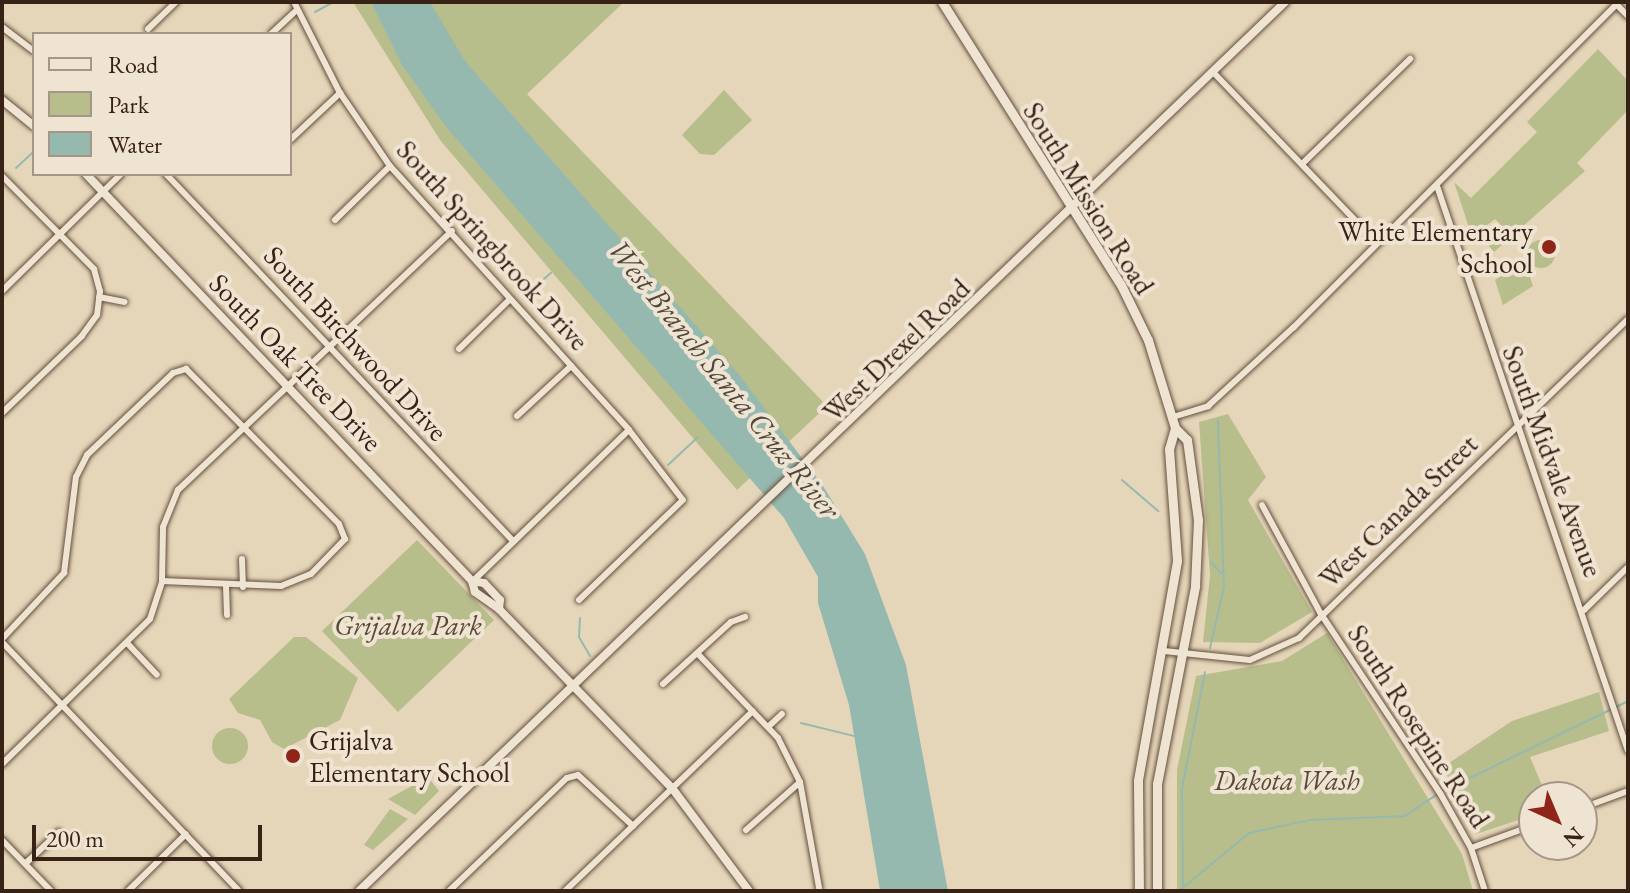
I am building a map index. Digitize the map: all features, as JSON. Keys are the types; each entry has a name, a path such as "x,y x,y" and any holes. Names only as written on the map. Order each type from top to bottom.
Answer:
{"main road":[{"name":"South Mission Road","path":"942,2 1131,304 1174,422 1187,440 1198,520 1182,652 1157,784 1157,890"},
{"name":"South Mission Road","path":"1139,891 1138,781 1164,651 1177,561 1169,449 1174,422"}],"street":[{"path":"148,29 176,2"},
{"name":"West Drexel Road","path":"359,891 1073,210 1285,2"},
{"path":"1174,422 1208,406 1437,186 1616,3 1628,16"},
{"path":"273,32 295,6"},
{"name":"South Springbrook Drive","path":"295,6 340,93 390,166 629,430 686,500 579,600"},
{"path":"2,27 32,50"},
{"path":"1302,164 1410,59"},
{"path":"1213,72 1377,243"},
{"path":"292,138 340,93"},
{"path":"2,100 32,124"},
{"path":"335,220 390,166"},
{"path":"2,176 94,269 99,297 97,315 82,336 2,413"},
{"name":"South Oak Tree Drive","path":"88,176 472,581 484,583 500,600 499,609 672,788 749,891"},
{"path":"2,291 119,176"},
{"name":"South Birchwood Drive","path":"168,176 514,542"},
{"name":"South Midvale Avenue","path":"1437,186 1515,430 1584,610 1628,751"},
{"path":"2,764 128,644 150,619 162,581 168,507 329,345 452,231"},
{"path":"99,297 125,302"},
{"path":"459,349 510,299"},
{"name":"West Canada Street","path":"1164,651 1250,660 1299,638 1628,319"},
{"path":"162,581 243,587 296,582 347,538 339,524 187,366 173,373 87,455 76,477 64,573 2,640 239,891"},
{"path":"517,416 571,366"},
{"path":"472,581 629,430"},
{"name":"South Rosepine Road","path":"1262,505 1321,614 1471,848 1485,891"},
{"path":"242,559 243,587"},
{"path":"1584,610 1628,567"},
{"path":"226,586 227,615"},
{"path":"663,684 731,622 745,617"},
{"path":"128,644 157,675"},
{"path":"698,654 768,727 800,782 819,888"},
{"path":"565,891 753,711"},
{"path":"768,727 782,714"},
{"path":"449,891 567,778 578,772 633,826"},
{"path":"746,830 800,782"},
{"path":"1598,802 1628,791"},
{"path":"1471,848 1518,831"},
{"path":"26,863 59,832"},
{"path":"128,891 186,834"},
{"path":"2,840 51,891"}],"green space":[{"path":"353,2 624,2 527,94 827,406 737,490 440,140"},
{"path":"1598,49 1628,81 1628,110 1577,163 1585,171 1494,252 1489,246 1505,229 1495,219 1472,237 1454,182 1471,198 1537,132 1527,122"},
{"path":"724,90 752,120 714,155 700,154 682,135"},
{"path":"1541,240 1551,244 1555,254 1551,264 1541,268 1531,264 1527,254 1531,244"},
{"path":"1525,261 1533,286 1503,305 1495,280"},
{"path":"1228,414 1266,477 1248,500 1312,612 1260,643 1203,642 1210,575 1199,422"},
{"name":"Grijalva Park","path":"417,540 494,620 398,712 322,631"},
{"name":"Dakota Wash","path":"1327,633 1462,854 1473,891 1177,891 1177,770 1196,676 1282,661"},
{"path":"294,637 306,637 358,678 340,720 284,749 272,742 260,720 238,713 229,699"},
{"name":"Dakota Wash","path":"1599,692 1609,731 1530,757 1540,781 1518,781 1518,820 1476,834 1443,767 1512,721"},
{"path":"230,728 242,734 248,746 242,758 230,764 218,758 212,746 218,734"},
{"path":"428,777 439,791 415,815 388,799"},
{"path":"390,809 408,819 373,850 364,845"}],"water":[{"name":"West Branch Santa Cruz River","path":"371,2 430,2 465,61 741,377 823,486 865,554 906,665 948,891 880,891 849,705 818,603 818,577 784,518 447,128 402,65"}],"waterway":[{"path":"315,12 334,2"},
{"path":"16,168 32,153"},
{"path":"523,298 551,273"},
{"path":"1210,648 1224,587 1218,420"},
{"path":"668,465 698,437"},
{"path":"1122,480 1158,511"},
{"path":"1211,562 1221,573"},
{"path":"580,618 579,637 590,656"},
{"path":"1183,888 1182,789 1205,672"},
{"name":"Dakota Wash","path":"1443,791 1628,701"},
{"path":"801,723 854,736"},
{"name":"Dakota Wash","path":"1179,891 1249,833 1310,820 1405,816 1438,794"}],"place":[{"name":"White Elementary School","path":"1549,247"},
{"name":"Grijalva Elementary School","path":"293,756"}]}
